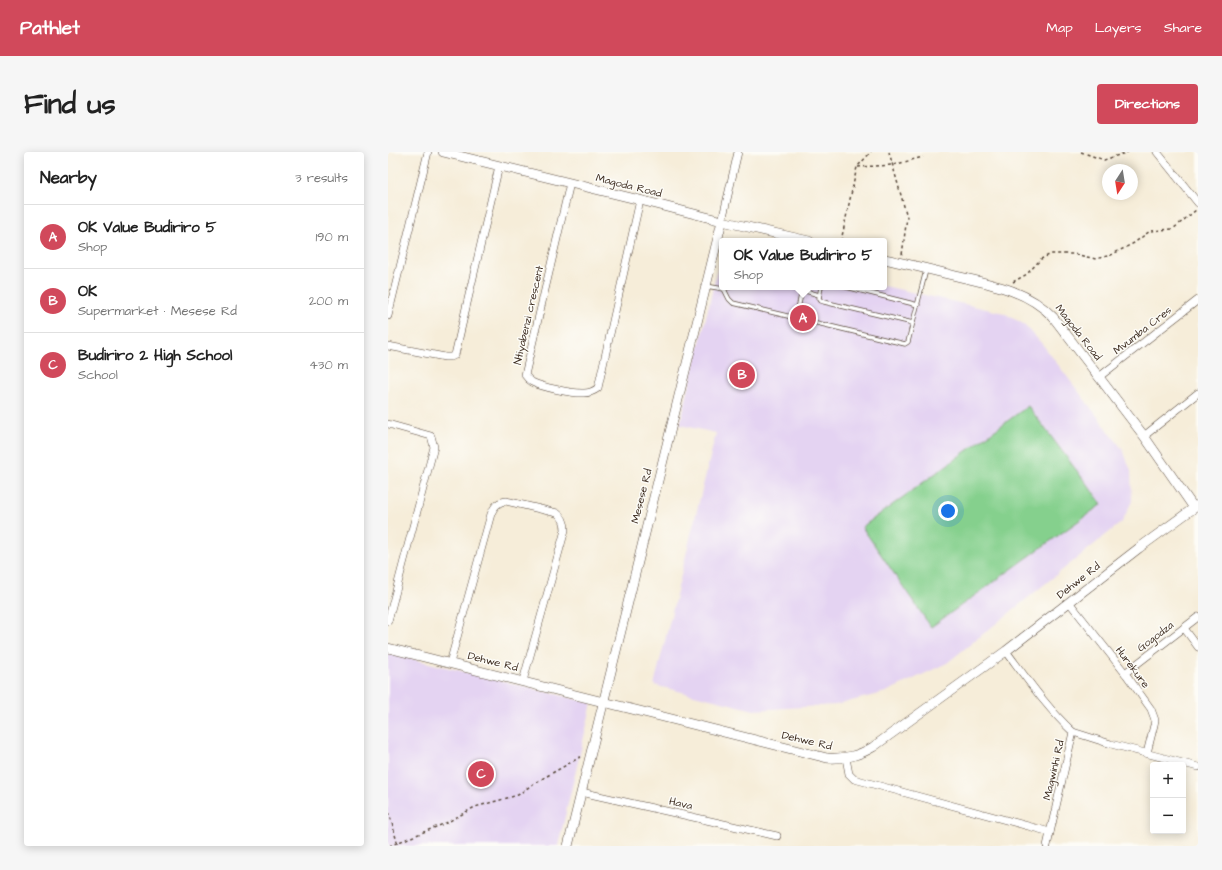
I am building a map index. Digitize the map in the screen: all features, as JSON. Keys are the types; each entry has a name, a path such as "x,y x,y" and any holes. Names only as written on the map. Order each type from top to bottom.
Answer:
{"street":[{"path":"388,316 428,152"},
{"name":"Magoda Road","path":"443,152 640,200 722,222 795,238"},
{"name":"Mesese Rd","path":"568,846 590,751 722,222 738,152"},
{"path":"1157,152 1198,203"},
{"path":"388,346 445,357 451,357 455,354 499,166"},
{"name":"Ntiyabenzi crescent","path":"570,183 525,375 531,381 539,384 574,393 594,391 598,388 640,200"},
{"name":"Magoda Road","path":"887,259 1004,287 1024,295 1044,308 1053,317 1099,377 1196,507"},
{"name":"Mvumba Cres","path":"1099,377 1198,300"},
{"path":"1144,436 1198,393"},
{"path":"388,424 431,436 434,448 388,621"},
{"path":"450,663 494,507 499,502 506,501 549,511 557,513 562,518 565,522 565,530 523,681"},
{"name":"Dehwe Rd","path":"388,648 827,758 846,758 860,754 873,747 1006,651 1139,548 1196,507"},
{"name":"Hurekure","path":"1069,602 1125,673 1151,709 1154,715 1154,725 1147,753"},
{"name":"Gogodza","path":"1125,673 1198,618"},
{"path":"1184,628 1198,647"},
{"name":"Magwinhi Rd","path":"1006,651 1045,702 1062,722 1073,732 1047,846"},
{"path":"1073,732 1198,767"},
{"path":"846,758 849,774 854,779 1050,832"},
{"name":"Hava","path":"581,792 777,836"}],"lane":[{"path":"724,290 733,303 903,344 908,342 926,269"},
{"path":"705,286 719,288"},
{"path":"796,318 802,290 819,294"},
{"path":"820,290 819,294 821,301 913,323"},
{"path":"858,290 918,305"}],"path":[{"path":"842,238 857,168 871,152"},
{"path":"889,152 907,217 901,263"},
{"path":"1080,152 1104,160 1128,152"},
{"path":"857,168 893,165 922,157"},
{"path":"1004,287 1027,274 1041,259 1051,254 1074,254 1096,259 1111,254 1134,243 1150,231 1173,229 1198,208"},
{"path":"389,846 397,845 446,823 476,807 518,795 533,784 590,751"},
{"path":"388,812 397,845"}],"shaded area":[{"path":"719,263 719,290 887,290 887,287 1004,313 1025,325 1043,345 1123,450 1131,471 1132,501 1122,522 947,663 886,692 836,705 754,710 654,685 716,433 680,425"},
{"path":"388,653 592,703 558,846 388,846"}],"green space":[{"path":"1028,406 1102,504 931,627 862,527"}],"place":[{"name":"OK Value Budiriro 5","path":"803,318"},
{"name":"OK","path":"742,375"},
{"name":"Budiriro 2 High School","path":"481,774"}]}
